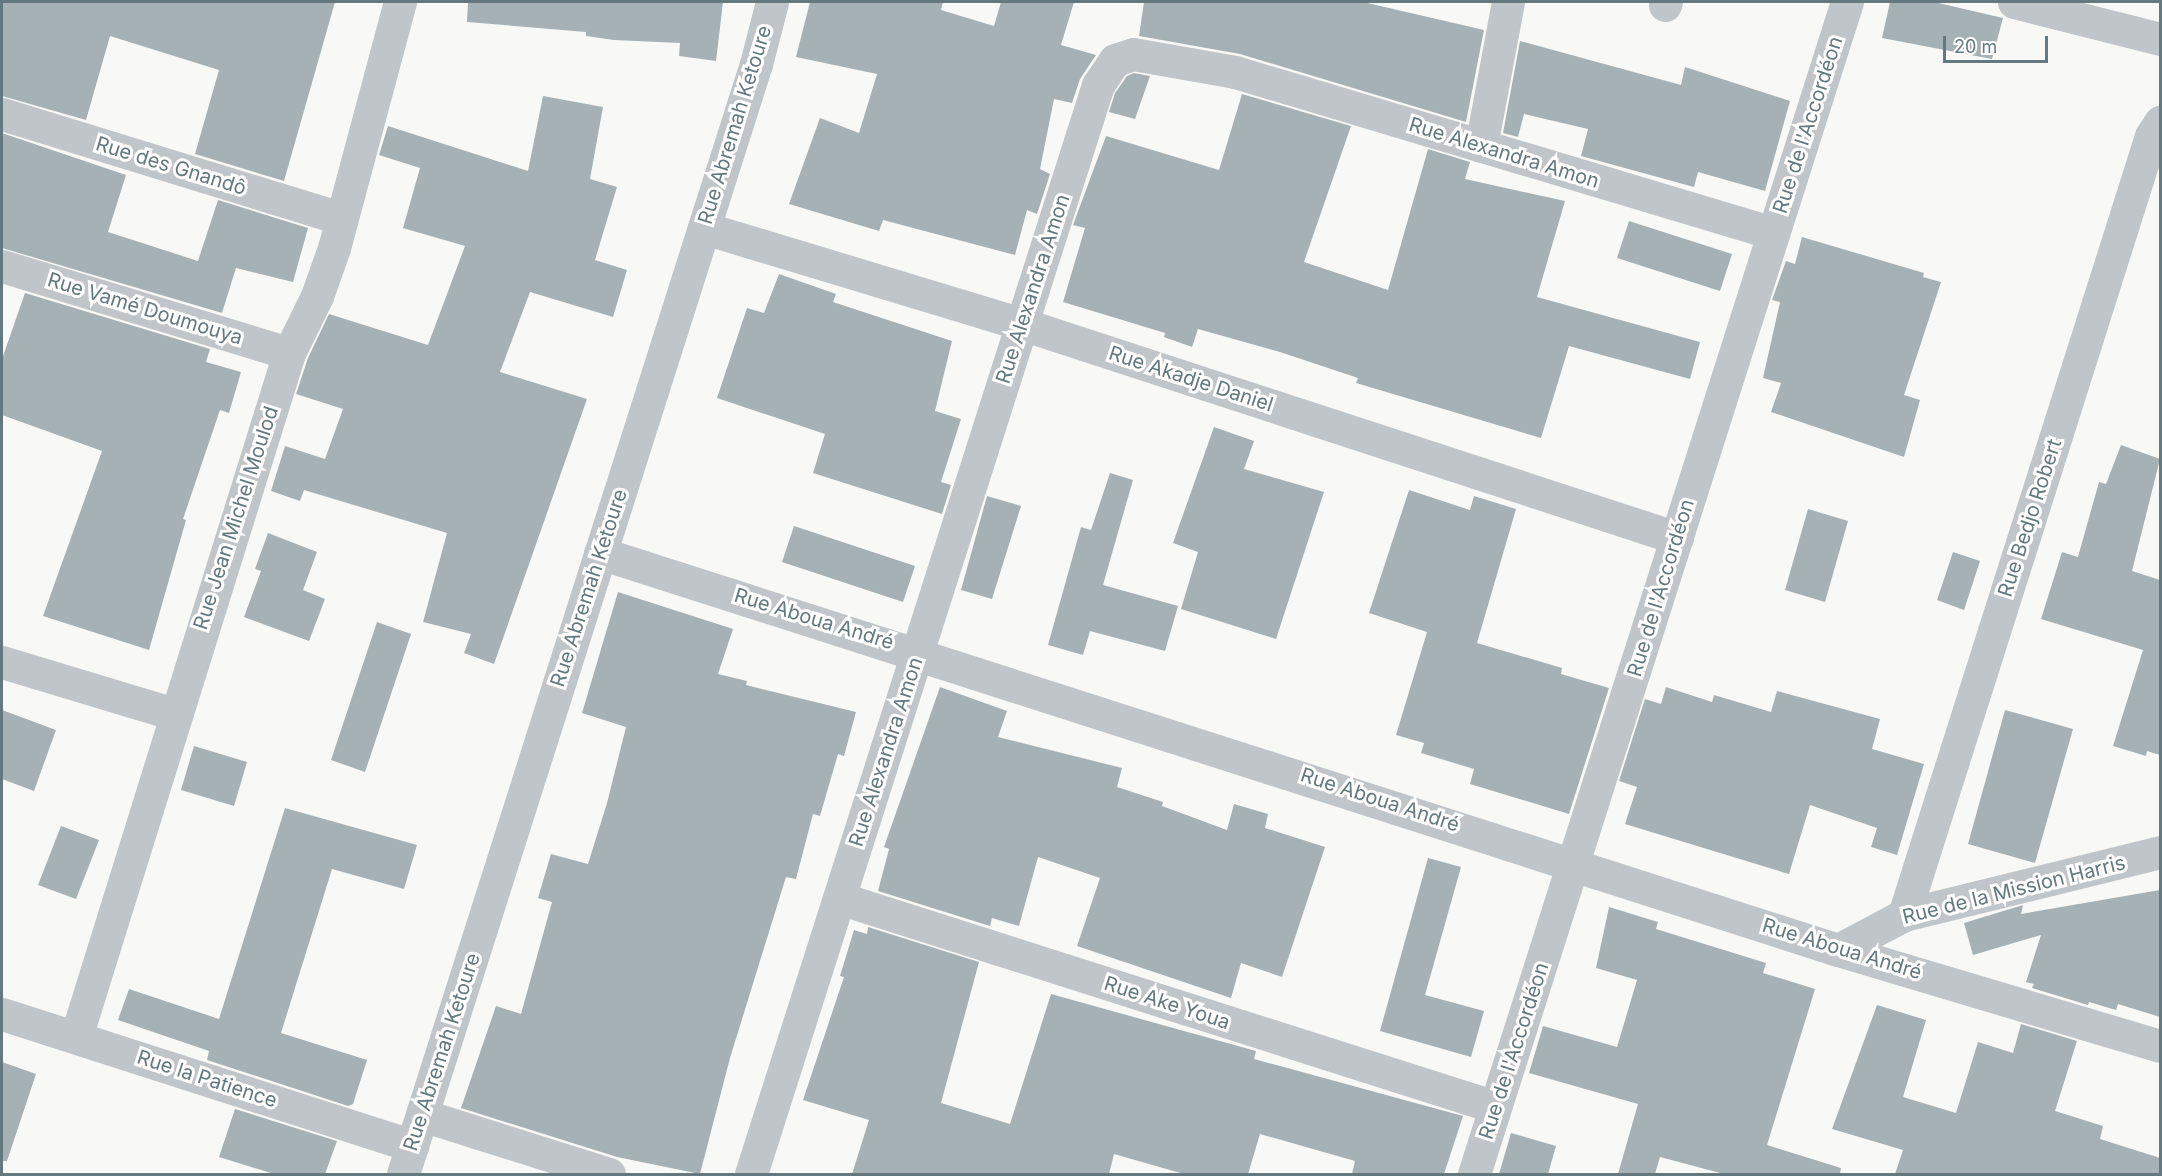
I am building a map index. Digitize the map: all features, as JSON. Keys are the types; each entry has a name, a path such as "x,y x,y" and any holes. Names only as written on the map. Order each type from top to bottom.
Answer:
{"street":[{"name":"Rue Jean Michel Moulod","path":"76,1037 174,714 288,352 317,296 341,218 400,2"},
{"name":"Rue Abremah Ketoure","path":"408,1160 704,228 772,2"},
{"path":"1481,146 1509,2"},
{"name":"Rue de l'Accordéon","path":"1474,1174 1575,863 1847,2"},
{"path":"2014,2 2160,39"},
{"name":"Rue Alexandra Amon","path":"752,1174 1098,85 1115,60 1133,54 1235,72 1773,233"},
{"name":"Rue des Gnandô","path":"2,114 341,218"},
{"name":"Rue Bedjo Robert","path":"1904,915 2151,136 2160,122"},
{"name":"Rue Akadje Daniel","path":"704,228 1022,324 1677,538"},
{"name":"Rue Vamé Doumouya","path":"2,266 288,352"},
{"name":"Rue Aboua André","path":"600,553 918,652 1839,950 2160,1046"},
{"path":"2,662 174,714"},
{"name":"Rue de la Mission Harris","path":"1839,950 1904,915 2160,852"},
{"name":"Rue Ake Youa","path":"838,898 1495,1107"},
{"name":"Rue la Patience","path":"2,1014 76,1037 408,1160"},
{"path":"422,1115 609,1174"}],"building":[{"path":"2,2 335,2 284,181 195,154 219,70 110,36 86,120 2,96"},
{"path":"468,2 723,2 716,61 679,56 680,43 614,40 586,36 586,32 467,22"},
{"path":"810,2 943,2 941,10 994,26 1001,2 1074,2 1061,45 1096,55 1080,79 1072,103 1054,99 1040,169 1050,174 1037,214 1027,210 1015,255 883,220 879,231 789,204 820,118 859,133 877,74 796,57"},
{"path":"1144,2 1363,2 1484,30 1466,122 1240,54 1139,36"},
{"path":"1890,2 1934,2 2003,18 1992,59 1882,38"},
{"path":"1520,41 1681,85 1685,67 1790,101 1765,191 1698,172 1694,187 1581,156 1588,129 1524,114 1518,137 1503,133"},
{"path":"1134,73 1150,76 1135,119 1109,112 1115,93 1127,76"},
{"path":"1242,94 1351,126 1304,262 1388,290 1428,149 1470,162 1465,179 1565,201 1537,297 1700,342 1690,379 1569,346 1541,438 1356,383 1358,378 1280,352 1198,329 1192,347 1164,337 1165,333 1063,302 1085,228 1073,225 1106,136 1219,170"},
{"path":"543,96 603,107 590,179 617,187 595,260 627,270 613,317 530,292 500,372 587,399 494,664 464,653 471,634 423,622 447,533 304,490 300,501 271,491 285,446 325,459 343,409 296,394 308,358 329,314 428,345 465,246 403,228 420,168 379,155 388,126 528,171"},
{"path":"2,133 126,175 108,232 198,261 218,200 308,228 293,282 236,268 222,313 2,248"},
{"path":"1629,221 1732,254 1720,291 1617,258"},
{"path":"1802,237 1924,273 1923,277 1941,282 1904,395 1920,400 1904,457 1771,412 1781,383 1763,378 1780,302 1772,300 1786,261 1795,264"},
{"path":"779,274 836,294 833,302 952,341 935,411 961,419 941,482 951,485 942,514 813,473 825,434 717,398 747,308 764,313"},
{"path":"25,293 210,349 206,362 241,372 229,413 220,410 183,519 186,520 149,650 43,616 102,451 2,415 2,359"},
{"path":"1214,427 1254,441 1244,469 1324,492 1276,639 1181,609 1198,552 1173,543"},
{"path":"2121,445 2160,459 2132,571 2160,580 2160,755 2147,751 2146,756 2113,746 2143,650 2041,619 2062,552 2078,557 2099,482 2106,484"},
{"path":"1110,473 1133,480 1103,585 1178,606 1165,651 1090,631 1083,655 1048,645 1081,527 1091,530"},
{"path":"1409,490 1470,510 1474,496 1516,509 1477,643 1562,668 1561,674 1609,688 1569,814 1470,784 1474,769 1421,753 1424,743 1396,735 1427,632 1369,613"},
{"path":"987,496 1021,506 992,599 961,590"},
{"path":"1808,509 1848,521 1825,602 1785,590"},
{"path":"794,526 915,566 903,602 782,562"},
{"path":"268,533 317,552 303,590 325,599 309,641 244,617 261,571 255,569"},
{"path":"1953,552 1980,561 1964,610 1937,600"},
{"path":"618,592 733,629 718,674 747,681 746,685 856,712 844,756 838,754 820,816 813,814 796,879 786,877 730,1058 700,1174 617,1157 461,1108 496,1006 521,1014 552,902 538,898 551,854 588,864 607,803 626,727 582,713"},
{"path":"377,622 411,634 365,772 331,760"},
{"path":"940,687 1007,711 998,737 1122,768 1117,787 1163,802 1162,806 1227,830 1234,804 1268,814 1265,828 1325,847 1282,977 1241,963 1231,998 1077,946 1100,878 1038,857 1019,926 992,918 990,926 878,891 889,849 884,847"},
{"path":"1666,687 1712,702 1714,695 1771,712 1777,691 1880,719 1872,749 1924,764 1897,855 1871,847 1877,828 1810,805 1789,874 1625,824 1637,787 1619,781 1645,699 1661,704"},
{"path":"2,710 56,730 34,791 2,779"},
{"path":"2005,710 2073,729 2035,863 1968,844"},
{"path":"194,746 247,762 234,806 181,790"},
{"path":"285,808 417,845 404,889 332,869 281,1033 367,1060 353,1104 348,1106 207,1060 209,1051 118,1020 129,989 219,1019"},
{"path":"61,826 99,840 76,899 38,885"},
{"path":"1428,858 1461,867 1425,995 1484,1011 1471,1057 1380,1031"},
{"path":"2160,890 2160,1017 2118,1004 2116,1010 2089,1002 2088,1005 2032,988 2034,984 2026,982 2041,935 1973,955 1964,923 2023,905 2021,914"},
{"path":"1609,907 1658,922 1656,929 1766,963 1763,973 1815,989 1767,1145 1841,1168 1840,1174 1724,1174 1660,1157 1655,1174 1618,1174 1638,1104 1529,1073 1543,1026 1617,1047 1637,980 1596,968"},
{"path":"868,927 979,962 941,1103 1010,1124 1051,994 1256,1051 1254,1059 1463,1116 1444,1174 1352,1174 1355,1161 1260,1134 1248,1174 1184,1174 1114,1154 1109,1174 852,1174 869,1120 803,1100 844,977 840,976 854,930 867,934"},
{"path":"1877,1005 1926,1020 1903,1097 1956,1113 1978,1042 2013,1053 2021,1024 2077,1041 2055,1111 2103,1126 2100,1139 2160,1158 2160,1174 1895,1174 1903,1150 1832,1129"},
{"path":"2,1062 36,1074 7,1161 2,1161"},
{"path":"235,1109 337,1141 325,1174 274,1174 219,1157"},
{"path":"1511,1133 1556,1146 1548,1174 1499,1174"}]}
